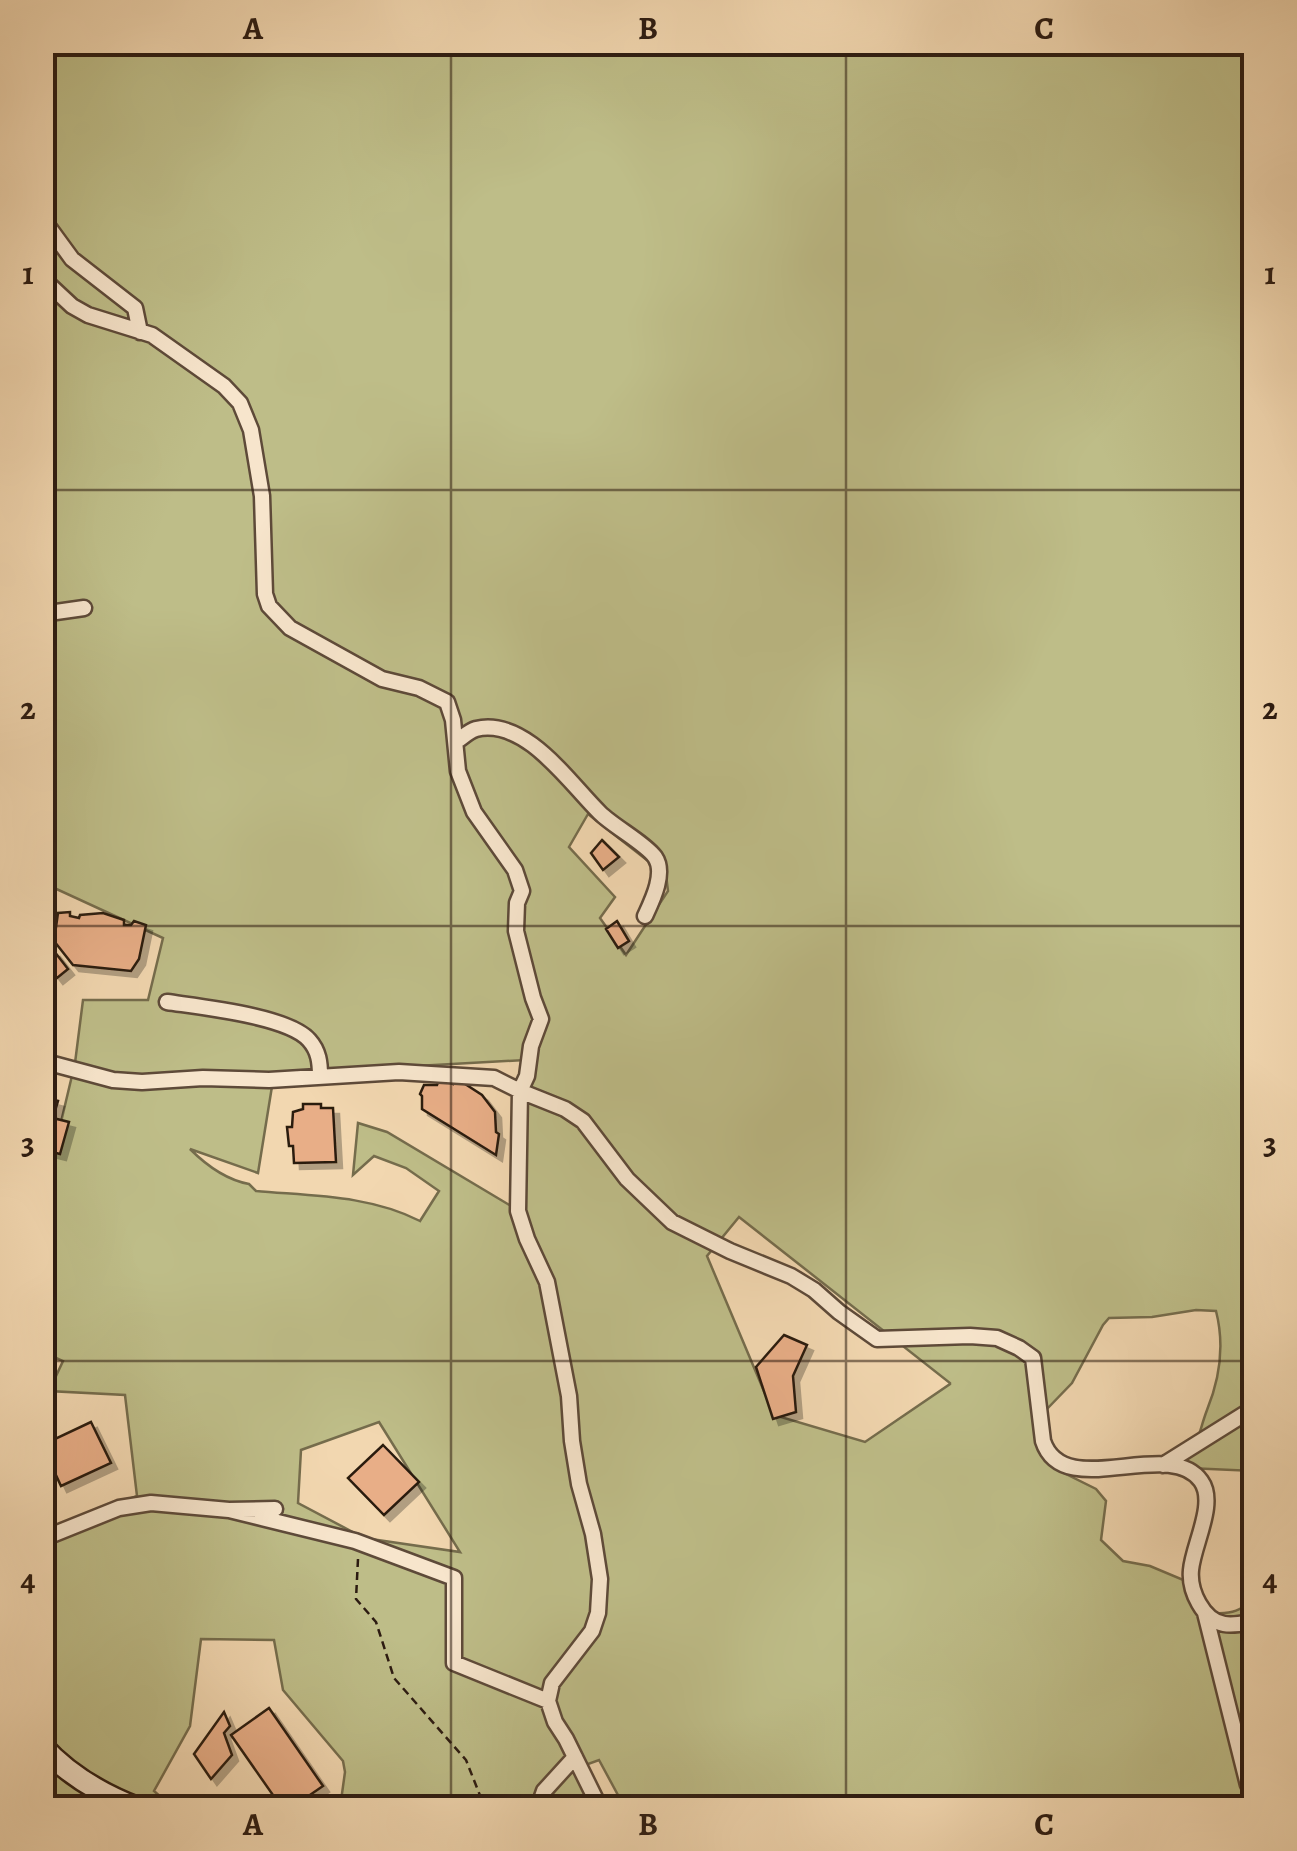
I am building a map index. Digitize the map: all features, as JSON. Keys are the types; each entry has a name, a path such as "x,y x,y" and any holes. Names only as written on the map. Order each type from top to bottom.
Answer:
{"street":[{"path":"42,218 72,258 135,308 140,332"},
{"path":"42,278 72,306 88,315 152,335 224,386 240,404 251,430 262,496 264,582 269,606 290,628 369,672 419,688 447,702 457,741 458,770 474,812 515,870 522,891 516,931 540,1019 520,1091 518,1210 548,1282 569,1396 579,1484 600,1579 598,1612 592,1631 552,1683 548,1701 554,1722 600,1808"},
{"path":"42,614 84,608"},
{"path":"457,741 474,729 496,728 518,736 558,766 602,815 656,858 660,874 645,916"},
{"path":"167,1002 259,1017 300,1032 316,1050 320,1076"},
{"path":"42,1061 113,1080 142,1082 399,1072 494,1078 582,1121 627,1179 672,1222 791,1276 877,1339 970,1336 997,1338 1019,1348 1033,1358 1043,1441 1055,1462 1074,1468 1163,1465 1190,1470 1204,1484 1207,1498 1190,1570 1192,1588 1205,1612 1248,1784 1254,1789"},
{"path":"1163,1465 1254,1408"},
{"path":"42,1539 119,1508 151,1503 229,1510 275,1509"},
{"path":"229,1510 360,1542 454,1578 454,1663 548,1701"},
{"path":"1205,1612 1220,1624 1254,1621"},
{"path":"42,1746 72,1775 137,1808"},
{"path":"538,1808 544,1791 575,1756"}],"path":[{"path":"360,1542 356,1599 376,1622 394,1678 466,1760 484,1808"}],"shaded area":[{"path":"43,43 1254,43 1254,1471 1188,1468 1184,1459 1198,1436 1218,1374 1221,1349 1216,1311 1109,1318 1072,1383 1047,1409 1042,1450 1058,1470 1096,1489 1106,1501 1101,1540 1123,1561 1150,1566 1193,1584 1215,1613 1236,1611 1254,1600 1254,1808 625,1808 599,1760 577,1768 599,1808 340,1808 343,1761 283,1690 274,1640 201,1639 190,1726 154,1791 173,1808 43,1808 43,1533 137,1496 125,1395 49,1391 63,1361 43,1352 43,1159 52,1160 75,1063 83,1000 148,1000 163,938 50,886 43,891","holes":["588,814 666,875 668,891 626,955 600,918 615,897 569,847","525,1060 517,1188 511,1206 387,1132 358,1123 353,1175 374,1156 406,1168 439,1191 420,1221 360,1201 256,1191 249,1184 217,1171 190,1149 258,1173 274,1074","739,1217 950,1384 865,1442 774,1415 707,1256","379,1422 460,1552 364,1538 298,1503 301,1450"]}],"building":[{"path":"602,840 619,857 603,870 591,853"},
{"path":"70,912 70,916 79,918 103,913 124,920 124,925 134,921 146,925 139,959 131,971 73,965 54,941 58,913"},
{"path":"617,921 629,941 618,948 606,929"},
{"path":"54,951 68,969 57,978 43,960"},
{"path":"439,1080 462,1082 482,1095 495,1112 499,1134 496,1155 422,1109 420,1094 424,1085 437,1085"},
{"path":"42,1097 58,1101 53,1118 69,1122 60,1154 44,1150 42,1157"},
{"path":"303,1104 333,1108 336,1162 294,1163 287,1127 292,1127 293,1112 303,1109"},
{"path":"784,1335 807,1345 793,1376 796,1412 773,1419 756,1367"},
{"path":"91,1422 111,1463 61,1486 42,1445"},
{"path":"383,1445 419,1482 384,1515 348,1478"},
{"path":"269,1708 323,1786 291,1808 282,1808 231,1735"},
{"path":"224,1712 230,1726 224,1733 232,1755 211,1779 194,1754"}]}
